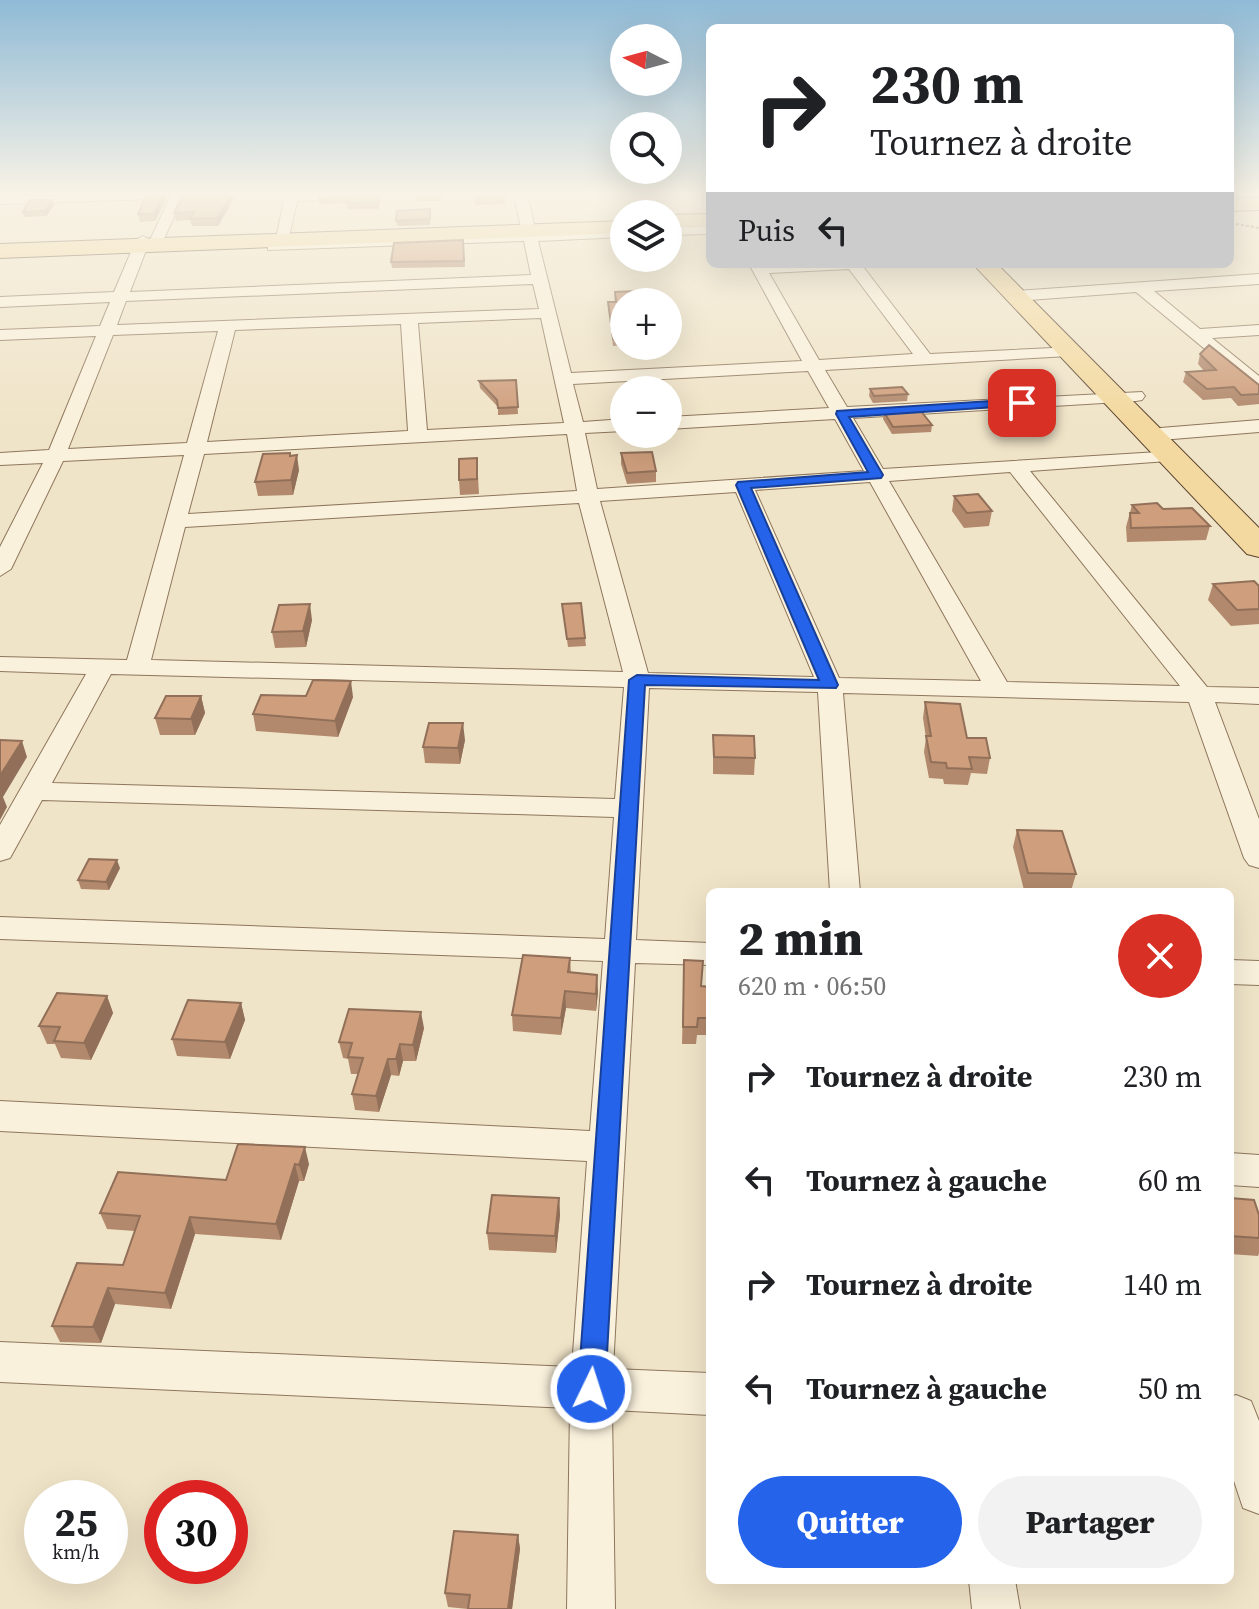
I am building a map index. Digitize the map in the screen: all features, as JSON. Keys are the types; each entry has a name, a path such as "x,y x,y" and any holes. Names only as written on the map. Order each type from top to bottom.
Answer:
{"main road":[{"path":"992,270 1026,295 1124,397 1259,547"},
{"path":"1011,270 1068,351 1124,397"},
{"path":"1163,441 1259,519"}],"street":[{"path":"0,569 10,530 56,456 133,270"},
{"path":"536,270 575,428 588,496 637,680 591,1389 591,1609"},
{"path":"760,270 998,689"},
{"path":"858,270 925,359"},
{"path":"0,302 538,279"},
{"path":"1026,295 1259,279"},
{"path":"1138,286 1259,385"},
{"path":"0,335 547,313"},
{"path":"409,318 418,436"},
{"path":"137,667 228,326"},
{"path":"1197,334 1259,330"},
{"path":"563,379 1068,351"},
{"path":"682,422 1124,397"},
{"path":"0,459 610,426"},
{"path":"176,521 1016,466 1259,426"},
{"path":"1016,466 1199,694 1259,858"},
{"path":"743,485 830,685 845,888"},
{"path":"0,664 1259,696"},
{"path":"0,851 103,666"},
{"path":"34,791 629,808"},
{"path":"0,928 706,954"},
{"path":"1234,972 1259,973"},
{"path":"0,1116 607,1147"},
{"path":"1234,1169 1259,1171"},
{"path":"0,1362 706,1394"},
{"path":"1242,1417 1259,1492"},
{"path":"993,1584 996,1609"}],"building":[{"path":"1209,345 1259,385 1259,394 1241,395 1234,387 1207,389 1186,372 1216,370 1200,354"},
{"path":"516,380 518,407 498,408 497,400 479,381"},
{"path":"902,387 908,394 874,396 870,389"},
{"path":"920,410 932,425 893,427 884,412"},
{"path":"652,452 656,471 627,473 621,453"},
{"path":"290,453 290,456 297,455 291,480 255,482 263,454"},
{"path":"477,458 477,479 459,480 459,459"},
{"path":"978,494 992,511 967,513 954,496"},
{"path":"1157,503 1163,509 1192,508 1210,526 1131,528 1130,513 1139,513 1132,505"},
{"path":"1254,581 1259,586 1259,609 1237,610 1213,584"},
{"path":"581,603 585,638 567,639 562,604"},
{"path":"310,604 303,631 272,632 279,605"},
{"path":"313,680 351,681 335,721 253,714 261,695 306,696"},
{"path":"166,696 201,696 191,719 155,718"},
{"path":"925,702 960,704 967,738 986,738 990,758 969,757 972,769 947,768 946,763 931,762 926,736 931,736"},
{"path":"429,723 463,723 458,748 423,747"},
{"path":"713,735 754,736 755,758 714,757"},
{"path":"0,740 22,741 0,776"},
{"path":"1017,830 1062,831 1076,874 1028,873"},
{"path":"89,859 117,860 106,882 78,880"},
{"path":"523,955 570,958 568,972 597,975 596,994 565,991 561,1018 512,1015"},
{"path":"684,960 703,961 701,986 706,987 706,1018 698,1018 697,1027 683,1027"},
{"path":"57,993 107,996 84,1043 54,1041 60,1027 39,1026"},
{"path":"188,1000 241,1003 225,1042 172,1039"},
{"path":"349,1009 421,1012 413,1045 400,1044 396,1059 388,1059 376,1096 352,1094 363,1058 348,1057 352,1043 339,1042"},
{"path":"238,1144 305,1147 299,1165 295,1164 276,1224 190,1217 165,1293 108,1288 93,1327 52,1326 77,1263 123,1265 140,1216 100,1213 118,1172 226,1180"},
{"path":"492,1195 559,1198 555,1236 487,1233"},
{"path":"1234,1198 1254,1200 1259,1215 1259,1238 1234,1236"},
{"path":"454,1531 518,1535 508,1609 468,1609 470,1595 445,1593"}],"route":[{"path":"591,1389 637,680 830,685 743,485 876,475 842,414 1022,403"}]}
